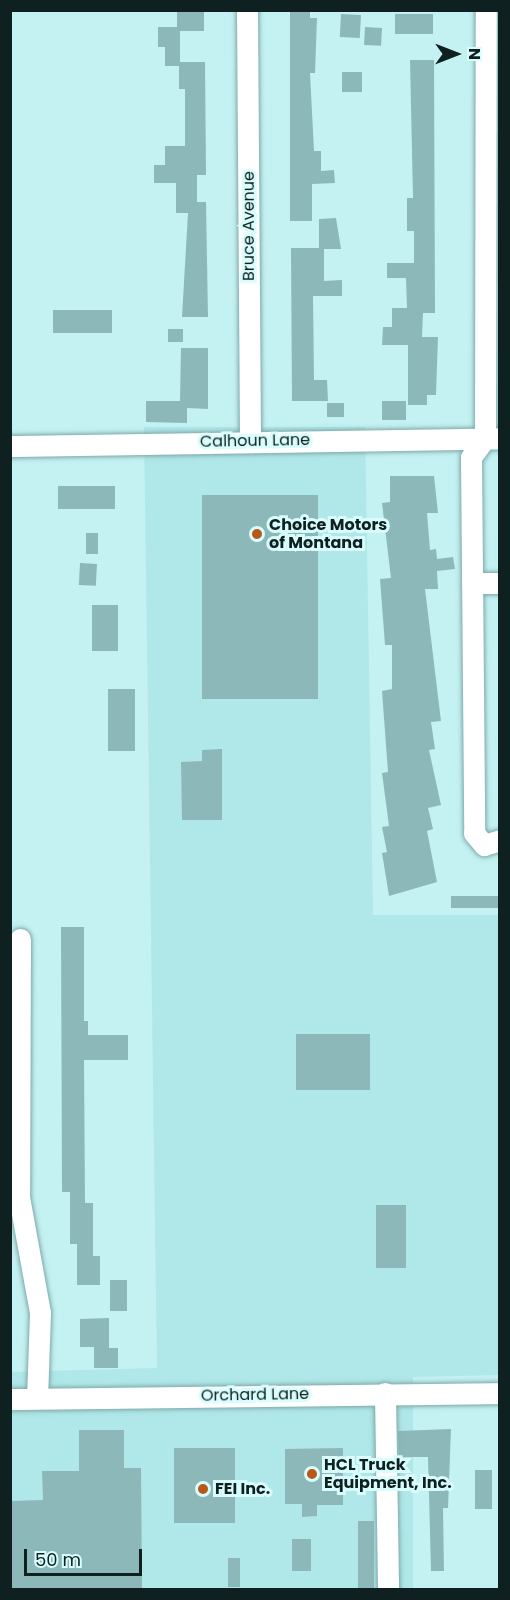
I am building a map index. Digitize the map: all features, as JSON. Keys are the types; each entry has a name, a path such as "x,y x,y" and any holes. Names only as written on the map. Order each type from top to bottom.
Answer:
{"street":[{"name":"Bruce Avenue","path":"248,10 250,441"},
{"path":"486,10 495,442 471,457 474,833 484,845 500,840"},
{"name":"Calhoun Lane","path":"10,446 250,441 495,442"},
{"path":"472,583 500,583"},
{"path":"20,939 19,1197 40,1313 37,1398"},
{"path":"385,1393 388,1590"},
{"name":"Orchard Lane","path":"10,1399 500,1393"}],"shaded area":[{"path":"499,10 500,283 494,282 497,11"},
{"path":"144,427 365,427 373,915 499,915 499,1375 413,1377 413,1589 11,1590 10,1372 157,1368"}],"building":[{"path":"177,10 204,10 204,31 180,31 180,62 205,62 206,175 197,175 197,202 206,202 208,317 182,317 188,213 176,213 176,183 154,183 154,165 165,165 165,146 185,146 185,89 179,89 179,66 165,66 165,47 158,47 158,27 177,27"},
{"path":"290,11 310,11 310,18 317,18 315,73 310,73 314,151 321,151 321,171 334,170 335,183 312,184 312,221 290,221"},
{"path":"341,14 361,15 360,38 340,37"},
{"path":"395,14 433,14 433,34 395,34"},
{"path":"365,27 382,28 381,46 364,45"},
{"path":"410,60 434,60 435,313 423,313 422,337 438,337 436,395 427,395 427,405 408,405 408,345 382,345 383,327 392,327 392,308 407,308 406,278 387,278 387,263 414,263 414,231 407,231 407,198 413,198"},
{"path":"342,72 362,72 362,92 342,92"},
{"path":"336,218 341,249 324,249 324,281 342,280 342,296 313,296 314,380 327,380 328,401 292,401 291,248 319,248 319,219"},
{"path":"53,310 112,310 112,333 53,333"},
{"path":"168,329 183,329 183,342 168,342"},
{"path":"181,348 208,348 208,409 187,408 187,423 146,422 146,401 180,401"},
{"path":"382,401 406,401 406,420 382,420"},
{"path":"327,403 344,403 344,417 327,417"},
{"path":"390,476 434,476 438,513 427,513 430,550 436,549 437,559 453,557 455,569 437,571 438,589 425,589 441,721 431,722 435,749 429,750 441,805 428,808 433,829 427,831 437,882 389,896 382,853 387,852 382,827 389,826 382,773 388,772 382,691 392,689 392,645 385,645 380,579 391,578 382,503 390,502"},
{"path":"58,486 115,486 115,509 58,509"},
{"path":"202,495 318,495 318,699 202,699"},
{"path":"86,533 98,533 98,554 86,554"},
{"path":"80,563 97,564 96,586 79,585"},
{"path":"92,605 118,605 118,651 92,651"},
{"path":"108,689 135,689 135,751 108,751"},
{"path":"222,749 222,820 182,820 181,762 202,761 202,750"},
{"path":"451,896 498,896 498,908 451,908"},
{"path":"61,927 84,927 84,1021 88,1021 88,1035 128,1035 128,1060 84,1060 85,1203 93,1203 93,1256 100,1256 100,1285 77,1285 77,1244 70,1244 70,1192 62,1192"},
{"path":"296,1034 370,1034 370,1090 296,1090"},
{"path":"376,1205 406,1205 406,1268 376,1268"},
{"path":"110,1280 127,1280 127,1311 110,1311"},
{"path":"109,1318 109,1348 118,1348 118,1368 94,1368 94,1347 80,1347 80,1319"},
{"path":"451,1429 448,1508 443,1508 444,1571 431,1571 428,1457 399,1457 398,1431"},
{"path":"79,1430 124,1430 124,1468 141,1468 142,1590 10,1590 10,1501 43,1500 42,1471 79,1471"},
{"path":"174,1448 235,1448 235,1523 174,1523"},
{"path":"343,1448 343,1505 317,1505 317,1516 302,1517 302,1504 285,1504 285,1449"},
{"path":"475,1470 492,1470 492,1509 475,1509"},
{"path":"358,1521 374,1521 374,1590 358,1590"},
{"path":"292,1539 311,1539 311,1571 292,1571"},
{"path":"228,1558 240,1558 240,1587 228,1587"}],"place":[{"name":"Choice Motors of Montana","path":"257,534"},
{"name":"HCL Truck Equipment, Inc.","path":"312,1474"},
{"name":"FEI Inc.","path":"203,1489"}]}
